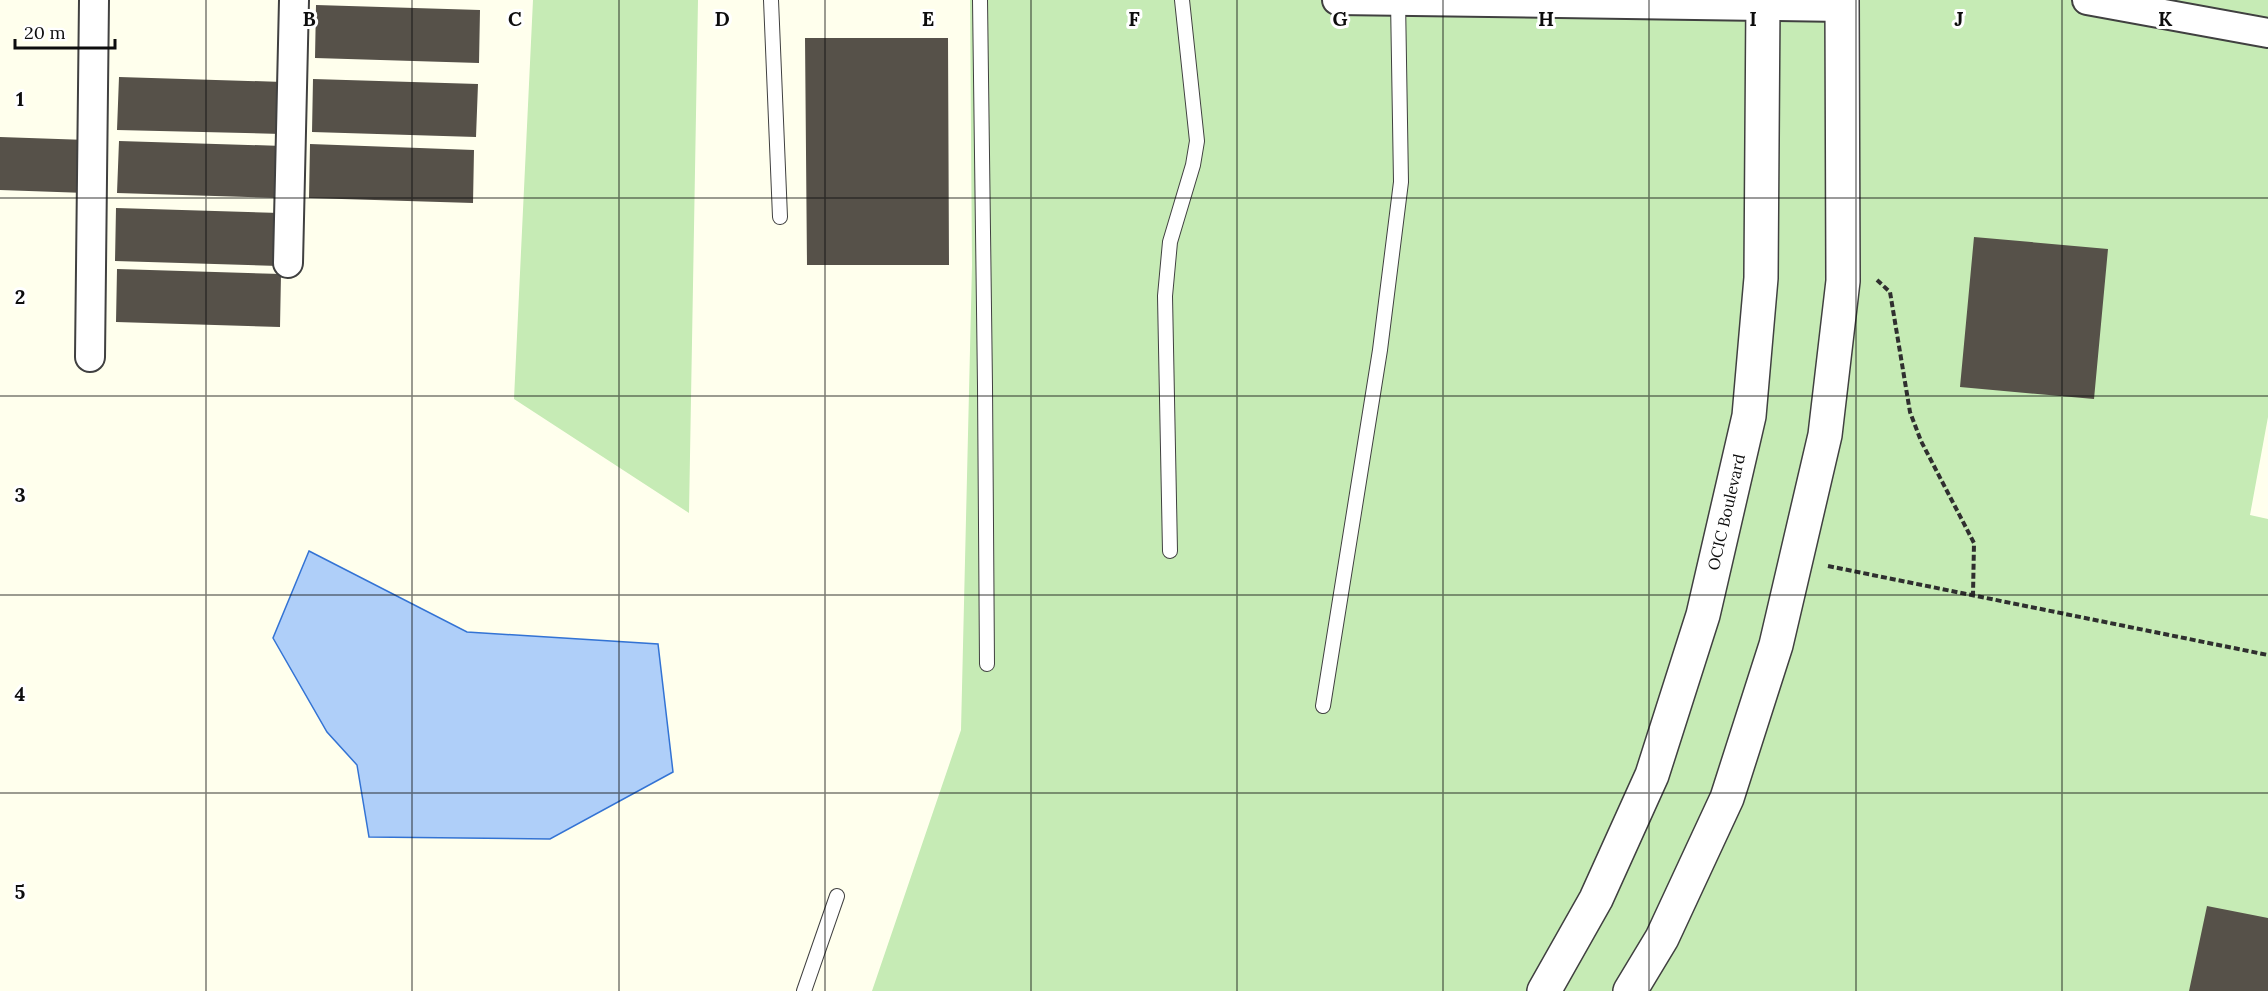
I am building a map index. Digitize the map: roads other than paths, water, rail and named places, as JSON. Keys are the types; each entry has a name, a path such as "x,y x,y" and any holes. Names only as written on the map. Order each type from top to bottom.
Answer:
{"street":[{"path":"90,357 94,0"},
{"path":"288,263 294,0"},
{"path":"1337,0 1842,3 1843,269 1825,435 1776,645 1727,798 1662,938 1630,991"},
{"path":"2087,0 2268,33"},
{"name":"OCIC Boulevard","path":"1544,991 1596,899 1652,775 1703,615 1749,416 1761,278 1763,3"}],"lane":[{"path":"771,0 780,217"},
{"path":"980,0 987,664"},
{"path":"1170,551 1165,296 1170,242 1193,165 1197,141 1182,0"},
{"path":"1323,706 1380,350 1401,182 1398,0"},
{"path":"804,991 837,896"}],"water":[{"path":"309,551 467,632 658,644 673,772 550,839 369,837 357,765 327,732 273,638"}]}
